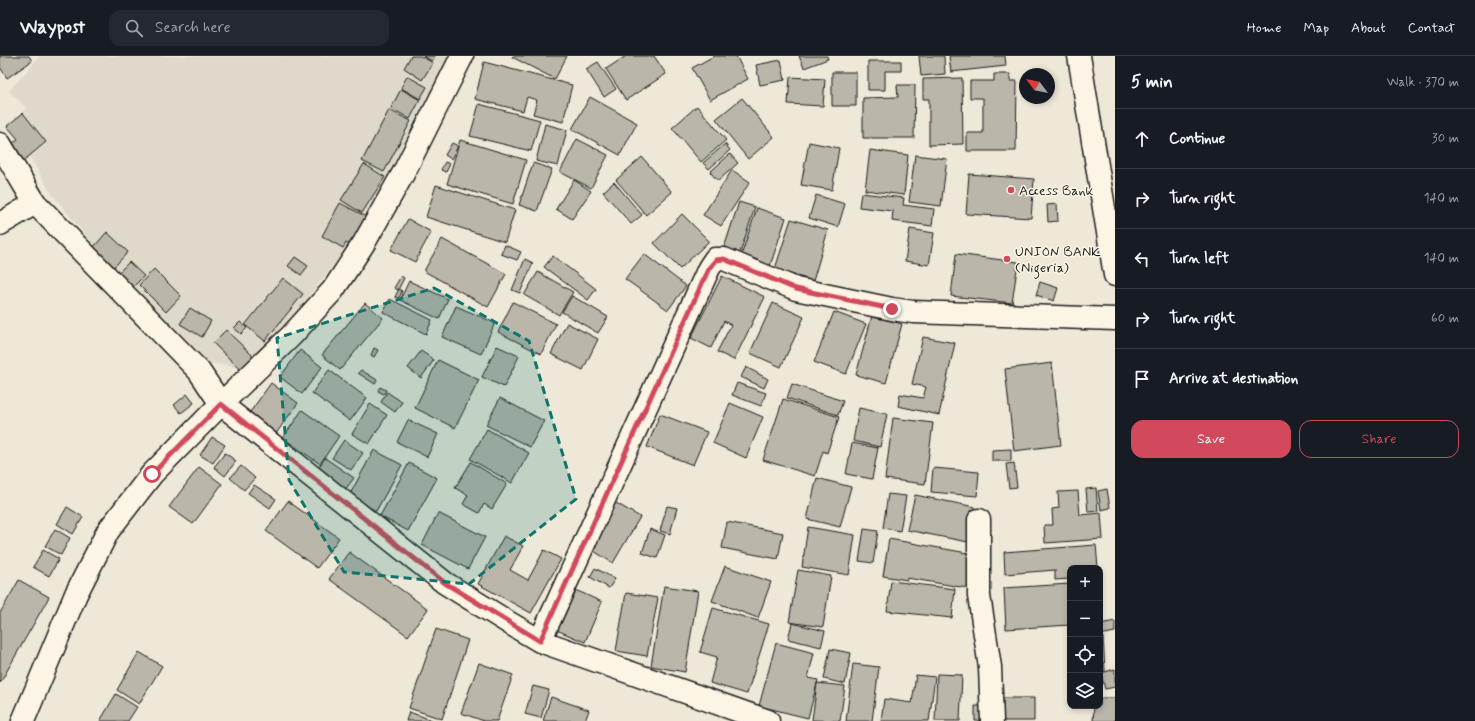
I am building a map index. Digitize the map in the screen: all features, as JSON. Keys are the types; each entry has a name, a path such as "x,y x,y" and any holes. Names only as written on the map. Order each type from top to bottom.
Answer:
{"main road":[{"path":"23,721 76,594 108,532 152,474 291,336 333,290 364,243 404,172 462,56"},
{"path":"1079,56 1115,275"},
{"path":"0,144 35,203 199,371 221,404 445,583 540,641 768,721"},
{"path":"0,224 35,203"},
{"path":"540,641 709,268 716,260 724,259 796,289 892,309 913,312 1115,318"},
{"path":"979,520 979,596 990,667 992,721"}],"highlighted area":[{"path":"434,288 529,341 576,499 469,584 344,572 289,480 277,338"}],"shaded area":[{"path":"40,56 449,56 399,155 345,250 287,325 244,368 209,363 112,268 52,194 14,131 26,107 9,91"}],"building":[{"path":"0,56 29,56 32,61 7,78 0,67"},
{"path":"411,56 421,56 433,63 422,80 404,68"},
{"path":"423,56 435,56 432,61"},
{"path":"567,56 555,79 512,57"},
{"path":"626,56 654,56 666,74 626,100 606,69"},
{"path":"714,56 736,56 748,79 710,100 692,68"},
{"path":"799,56 827,56 828,59 804,68"},
{"path":"919,56 944,56 945,74 921,76"},
{"path":"949,56 1005,56 1006,66 951,72"},
{"path":"781,60 785,80 760,85 756,65"},
{"path":"868,61 901,61 901,71 885,71 885,90 868,90"},
{"path":"484,62 572,85 563,122 533,114 537,100 527,97 523,111 475,99"},
{"path":"598,62 616,89 604,97 586,69"},
{"path":"832,72 856,72 856,106 832,106"},
{"path":"994,74 1010,74 1010,81 1017,81 1016,151 967,151 967,133 983,133 983,98 970,98 970,81 994,81"},
{"path":"407,76 427,87 420,99 401,88"},
{"path":"790,77 825,79 823,106 788,104"},
{"path":"962,78 963,144 929,145 929,99 923,99 923,79"},
{"path":"897,85 915,85 914,138 863,138 863,98 898,97"},
{"path":"401,89 420,100 410,119 391,108"},
{"path":"590,97 637,123 620,155 572,129"},
{"path":"742,98 774,137 748,159 716,119"},
{"path":"479,104 540,120 531,151 470,136"},
{"path":"697,106 726,140 701,162 672,128"},
{"path":"389,110 411,121 384,172 362,161"},
{"path":"23,113 46,142 22,162 10,146 18,139 7,126"},
{"path":"545,124 567,130 558,166 536,161"},
{"path":"577,139 608,155 591,188 560,172"},
{"path":"460,140 526,160 513,204 447,184"},
{"path":"809,142 839,148 832,190 801,185"},
{"path":"452,143 458,146 451,159 445,155"},
{"path":"725,144 730,150 709,169 703,163"},
{"path":"870,150 908,155 904,195 865,190"},
{"path":"730,154 738,163 718,181 710,172"},
{"path":"915,155 947,159 941,206 909,202"},
{"path":"642,157 672,192 646,215 616,180"},
{"path":"445,162 450,164 446,172 441,170"},
{"path":"533,163 552,169 537,211 519,205"},
{"path":"364,164 385,177 362,213 341,200"},
{"path":"732,170 750,182 721,226 703,215"},
{"path":"969,174 1034,179 1031,218 966,214"},
{"path":"574,180 591,191 572,219 556,209"},
{"path":"614,182 642,215 631,224 603,192"},
{"path":"436,185 515,210 505,242 426,217"},
{"path":"861,193 904,198 903,205 934,209 932,226 892,221 893,211 859,207"},
{"path":"816,195 845,204 838,227 809,218"},
{"path":"739,202 755,207 739,256 723,251"},
{"path":"340,203 367,217 352,246 346,243 343,248 322,236"},
{"path":"1057,204 1058,221 1048,222 1047,205"},
{"path":"757,208 786,218 769,269 740,259"},
{"path":"682,214 709,241 680,269 654,243"},
{"path":"408,219 431,232 415,262 391,250"},
{"path":"791,219 828,230 813,281 775,269"},
{"path":"910,229 934,233 929,265 905,261"},
{"path":"107,232 128,252 113,268 92,249"},
{"path":"442,239 506,274 488,307 424,271"},
{"path":"505,245 521,252 517,260 501,254"},
{"path":"644,254 686,286 668,310 625,279"},
{"path":"956,254 1018,262 1012,303 951,296"},
{"path":"553,256 596,289 588,300 544,267"},
{"path":"295,257 308,266 301,275 288,266"},
{"path":"525,259 533,263 520,293 512,290"},
{"path":"129,262 144,276 131,289 116,275"},
{"path":"154,269 181,296 166,312 139,285"},
{"path":"538,272 573,292 559,315 524,295"},
{"path":"401,276 404,278 398,290 394,288"},
{"path":"722,276 765,297 734,360 717,352 731,325 724,321 711,348 691,338"},
{"path":"283,278 303,294 265,341 245,325"},
{"path":"409,281 448,299 439,319 400,300"},
{"path":"1040,282 1058,288 1054,301 1036,295"},
{"path":"399,289 402,291 399,298 395,297"},
{"path":"572,296 608,317 598,333 562,312"},
{"path":"390,299 432,320 426,334 383,312"},
{"path":"513,302 556,324 541,354 498,332"},
{"path":"365,303 383,318 340,370 322,355"},
{"path":"773,303 804,317 781,367 750,353"},
{"path":"456,306 495,323 481,354 442,337"},
{"path":"190,308 211,321 202,337 180,324"},
{"path":"834,312 866,324 846,374 814,362"},
{"path":"872,316 902,324 886,383 856,375"},
{"path":"240,322 247,328 241,334 234,328"},
{"path":"567,323 598,339 583,370 551,354"},
{"path":"226,330 253,356 240,369 213,343"},
{"path":"923,337 955,343 939,415 898,406 900,394 923,398 926,387 912,384"},
{"path":"497,346 519,356 504,387 482,377"},
{"path":"374,348 378,350 374,357 371,355"},
{"path":"300,350 322,367 302,394 280,377"},
{"path":"421,351 434,360 421,378 408,368"},
{"path":"438,360 479,380 455,428 415,408"},
{"path":"1052,363 1061,445 1014,451 1005,369"},
{"path":"746,367 768,379 764,388 741,377"},
{"path":"329,370 367,398 350,421 312,393"},
{"path":"361,370 377,380 375,384 358,373"},
{"path":"271,383 298,403 275,435 248,415"},
{"path":"737,383 766,393 761,406 732,395"},
{"path":"792,384 843,401 838,415 787,398"},
{"path":"380,387 386,390 384,394 378,391"},
{"path":"387,392 402,402 395,412 381,402"},
{"path":"187,394 194,403 181,413 174,405"},
{"path":"500,398 544,421 530,447 486,425"},
{"path":"783,399 839,417 827,453 823,451 815,476 763,460"},
{"path":"730,403 763,417 746,458 713,443"},
{"path":"370,404 387,415 369,444 352,434"},
{"path":"859,408 887,414 880,447 853,441"},
{"path":"302,410 339,436 320,464 283,438"},
{"path":"660,414 707,432 693,465 647,447"},
{"path":"893,418 933,423 925,484 885,479"},
{"path":"408,420 438,434 427,457 397,442"},
{"path":"487,429 529,453 512,483 470,459"},
{"path":"212,437 225,445 213,463 200,455"},
{"path":"344,440 363,453 351,470 332,458"},
{"path":"852,443 878,448 872,479 846,474"},
{"path":"1011,449 1011,461 992,461 992,450"},
{"path":"374,450 402,465 376,511 349,496"},
{"path":"225,453 236,461 225,476 214,467"},
{"path":"325,458 354,478 341,495 313,475"},
{"path":"471,462 507,484 492,509 484,504 479,513 463,504 468,495 455,488"},
{"path":"409,463 437,478 408,531 380,516"},
{"path":"1014,463 1017,487 1009,488 1006,464"},
{"path":"241,466 255,478 244,490 230,478"},
{"path":"199,467 222,484 193,524 169,507"},
{"path":"933,468 979,472 977,496 931,492"},
{"path":"817,478 851,487 840,527 807,519"},
{"path":"254,485 276,499 270,508 248,493"},
{"path":"1096,488 1098,511 1088,512 1086,489"},
{"path":"1107,489 1110,508 1101,510 1098,491"},
{"path":"1078,491 1080,515 1101,513 1103,539 1045,543 1044,525 1053,525 1052,509 1059,508 1058,492"},
{"path":"888,494 906,496 900,531 883,528"},
{"path":"915,495 975,507 968,542 907,530"},
{"path":"611,500 640,517 613,563 584,545"},
{"path":"288,501 339,538 317,568 266,531"},
{"path":"667,506 677,508 670,534 660,531"},
{"path":"67,507 83,517 73,534 57,524"},
{"path":"438,513 485,537 468,569 422,545"},
{"path":"727,522 783,533 778,559 722,548"},
{"path":"808,527 855,535 849,575 802,567"},
{"path":"55,529 70,538 61,555 45,546"},
{"path":"650,529 665,535 657,558 642,553"},
{"path":"864,529 878,531 873,563 859,561"},
{"path":"504,536 523,546 510,570 528,580 544,550 561,559 531,613 478,584"},
{"path":"889,539 973,554 967,588 907,578 907,580 883,576"},
{"path":"1096,545 1098,565 1067,565 1067,579 1055,580 1055,570 1005,574 1004,552"},
{"path":"43,550 59,559 49,576 33,567"},
{"path":"349,552 428,609 408,636 329,579"},
{"path":"725,566 771,582 758,618 712,601"},
{"path":"595,568 615,579 609,588 590,577"},
{"path":"798,570 831,576 823,627 789,622"},
{"path":"19,580 49,597 0,683 0,613"},
{"path":"891,581 955,589 952,618 887,611"},
{"path":"1067,584 1067,625 1006,629 1004,588"},
{"path":"664,586 698,591 685,672 651,666"},
{"path":"571,588 602,602 585,642 554,629"},
{"path":"626,593 658,598 647,656 616,651"},
{"path":"713,608 769,624 747,694 710,683 717,657 700,652"},
{"path":"1115,621 1115,632 1103,634 1103,623"},
{"path":"792,623 825,631 821,647 788,639"},
{"path":"436,629 468,640 442,719 409,708"},
{"path":"1103,636 1105,671 1103,671"},
{"path":"776,643 814,653 808,678 818,680 808,718 759,706"},
{"path":"830,649 851,653 845,684 824,679"},
{"path":"139,652 162,666 139,704 117,690"},
{"path":"479,663 513,675 497,721 484,721 461,713"},
{"path":"853,664 879,667 872,721 846,721"},
{"path":"1115,669 1115,687 1105,689 1103,672"},
{"path":"937,674 962,675 960,721 935,721"},
{"path":"916,675 935,677 929,721 881,721 884,699 912,703"},
{"path":"817,683 845,686 840,721 812,720"},
{"path":"533,686 549,690 541,718 525,714"},
{"path":"116,694 137,707 128,721 100,721"},
{"path":"551,697 589,710 585,721 543,721"},
{"path":"1003,698 1034,698 1034,721 1002,721"},
{"path":"1103,698 1115,698 1115,721 1093,721 1094,709 1103,709"},
{"path":"975,706 985,706 985,721 975,721"},
{"path":"409,712 435,721 406,721"}],"place":[{"name":"Access Bank","path":"1011,190"},
{"name":"UNION BANK (Nigeria)","path":"1007,259"}],"route":[{"path":"152,474 221,404 445,583 540,641 709,268 716,260 724,259 796,289 892,309"}]}
